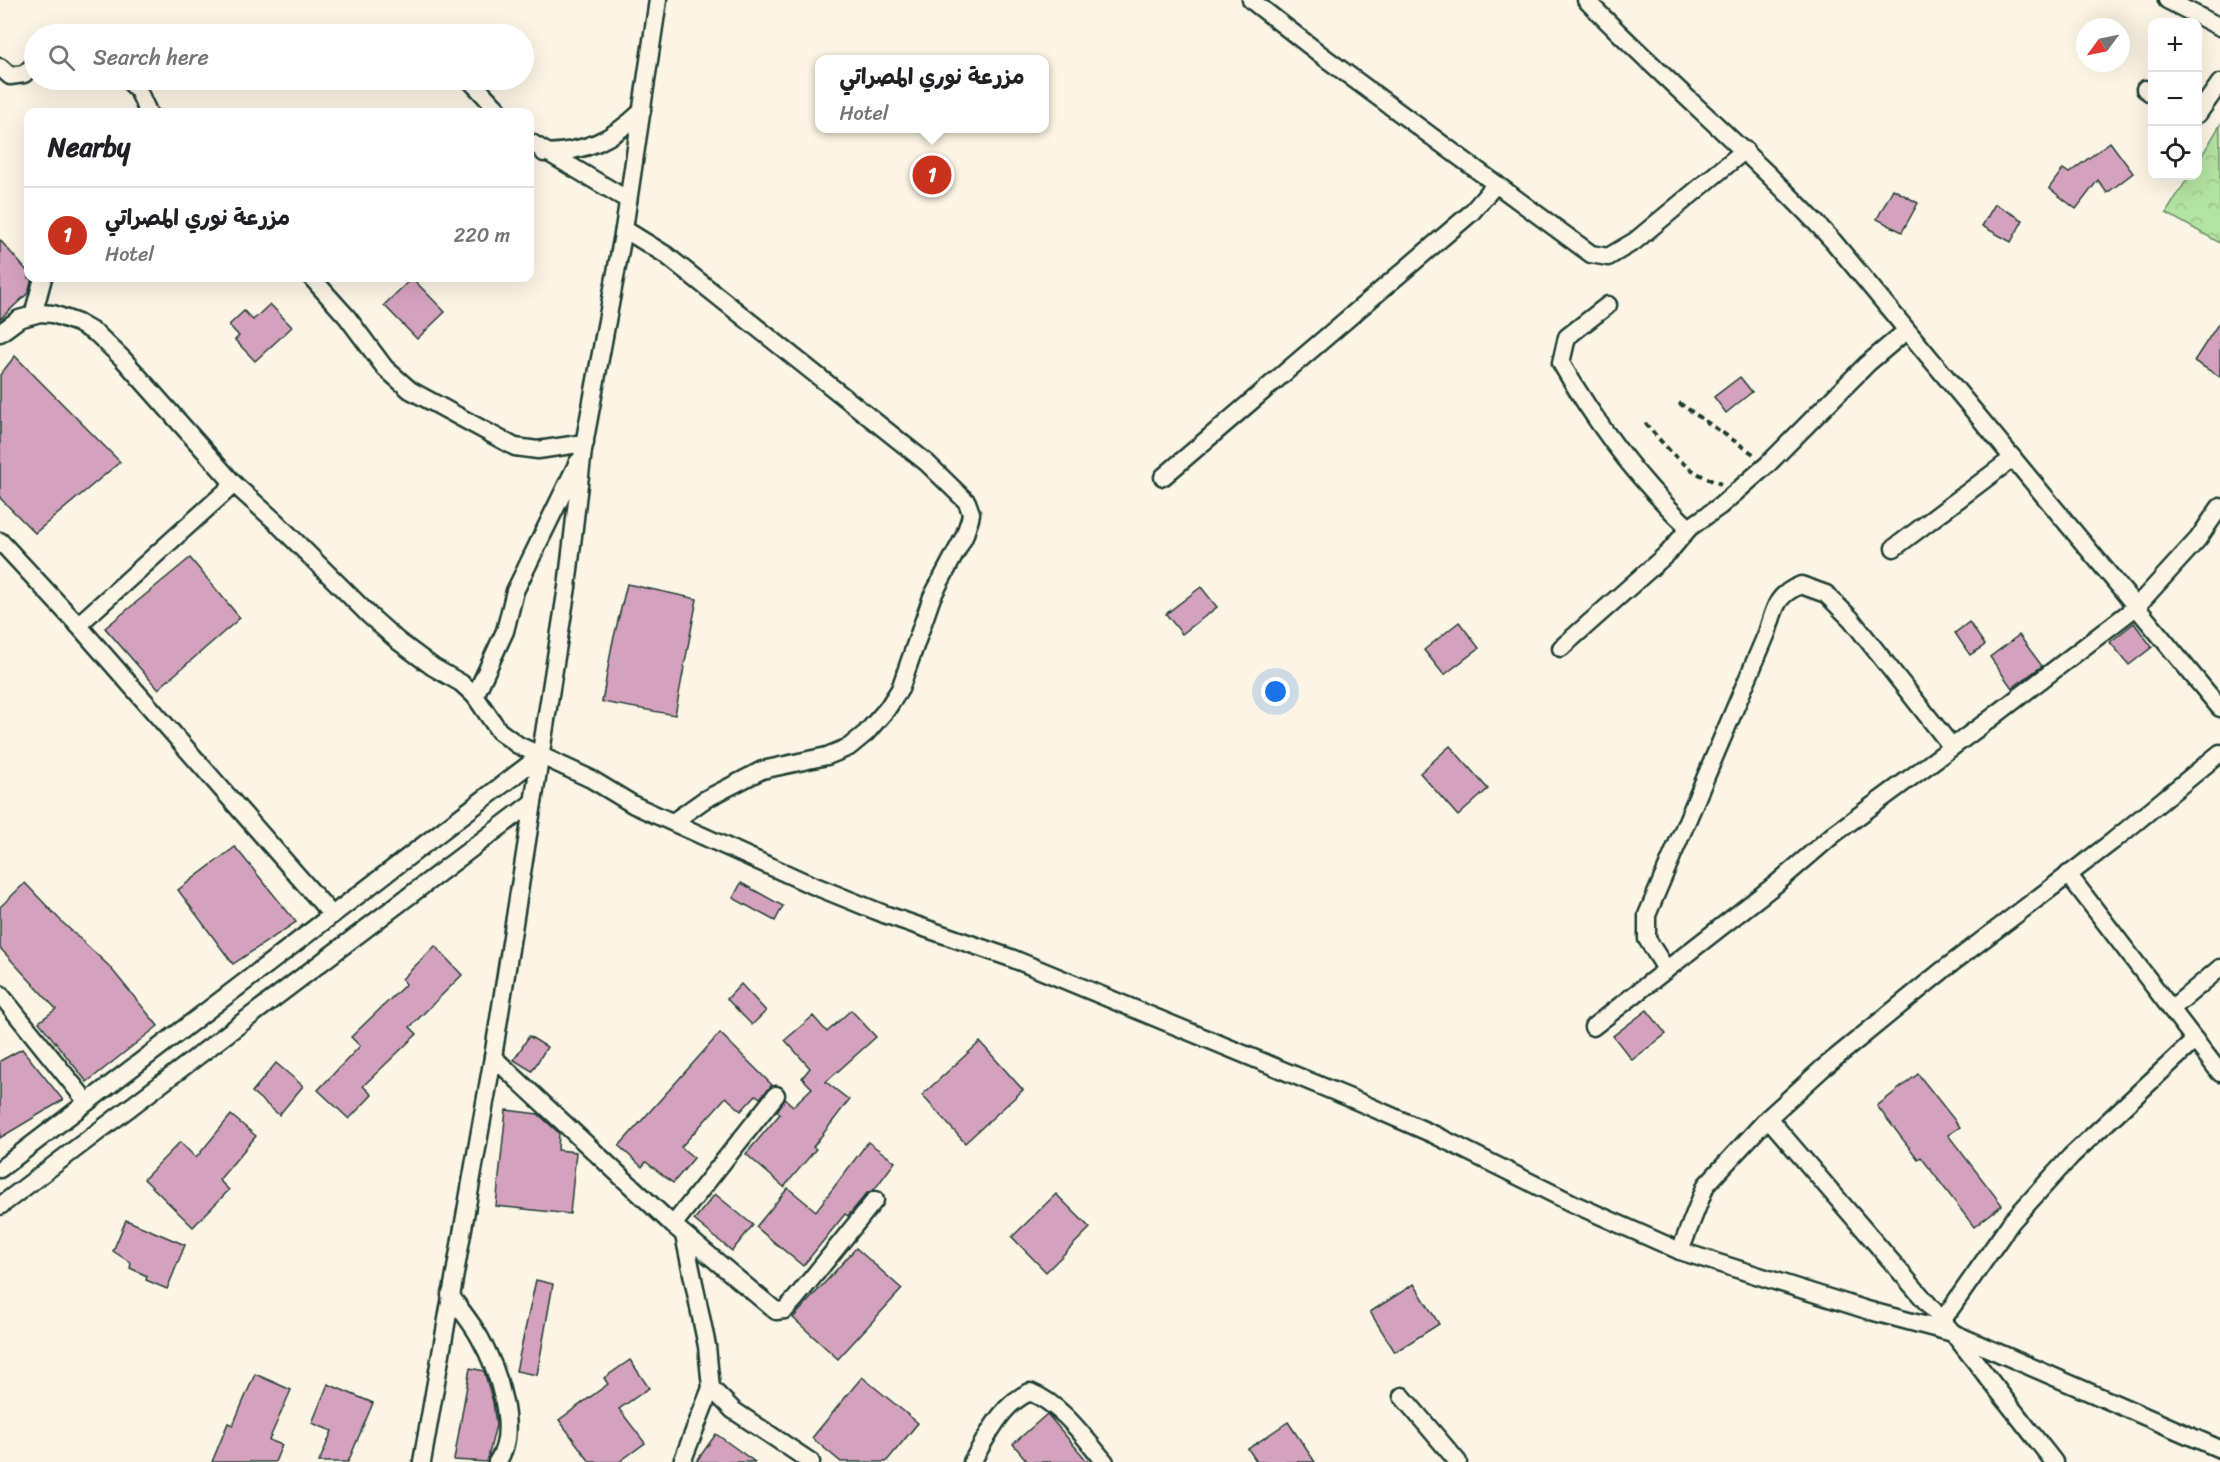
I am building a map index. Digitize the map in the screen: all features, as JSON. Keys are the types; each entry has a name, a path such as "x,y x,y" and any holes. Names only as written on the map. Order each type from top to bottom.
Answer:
{"street":[{"path":"422,1462 493,1057 567,587 584,447 624,229 658,0"},
{"path":"1251,0 1324,57 1592,254 1608,257 1635,241 1745,150"},
{"path":"1586,0 1634,48 1745,150 1833,241 2220,708"},
{"path":"2167,0 2220,27"},
{"path":"0,67 10,76 17,76 24,71"},
{"path":"2202,108 2220,83"},
{"path":"138,90 145,108"},
{"path":"479,90 496,108"},
{"path":"543,153 570,152 590,146 618,131 642,111"},
{"path":"534,145 543,153 628,200"},
{"path":"1164,477 1471,213 1496,184"},
{"path":"624,229 666,255 927,463 953,486 967,502 971,513 964,537 932,597 900,689 866,733 849,747 826,756 762,770 704,801 673,822"},
{"path":"33,315 42,282"},
{"path":"316,282 347,317 385,368 410,390 515,447 538,450 584,447"},
{"path":"1608,305 1567,337 1561,363 1579,393 1633,465 1666,506 1689,528"},
{"path":"0,333 19,320 33,315 53,314 78,323 97,334 123,358 234,484 275,521 370,616 398,641 433,667 461,683 475,696 499,731 540,756 673,822 806,882 884,914 1022,962 1360,1103 1435,1135 1574,1204 1680,1251 1868,1310 1948,1327 2220,1449"},
{"path":"1561,648 1669,552 1689,528 1739,490 1768,464 1867,364 1906,331"},
{"path":"475,696 505,631 515,591 584,447"},
{"path":"1894,548 2013,458"},
{"path":"78,625 234,484"},
{"path":"1593,1027 1631,1000 1666,969 1776,884 1834,834 2136,607 2198,539 2220,507"},
{"path":"0,541 78,625 332,915"},
{"path":"1666,969 1647,939 1647,915 1778,601 1785,591 1801,585 1826,594 1851,619 1952,747"},
{"path":"1680,1251 1706,1185 1768,1118 1823,1068 1934,978 2220,753"},
{"path":"0,1169 540,756"},
{"path":"0,1206 533,802"},
{"path":"2068,874 2220,1072"},
{"path":"2171,1009 2220,968"},
{"path":"0,994 87,1102"},
{"path":"1948,1327 2019,1213 2071,1156 2195,1040"},
{"path":"493,1057 679,1230 776,1311 785,1310 875,1200"},
{"path":"682,1462 711,1388 707,1346 679,1230 776,1095"},
{"path":"1768,1118 1948,1327 2054,1462"},
{"path":"450,1295 480,1338 497,1379 506,1414 508,1440 497,1462"},
{"path":"711,1388 733,1410 811,1462"},
{"path":"972,1462 1005,1410 1016,1398 1030,1392 1042,1397 1064,1415 1105,1462"},
{"path":"1402,1396 1458,1462"}],"path":[{"path":"1679,403 1768,464"},
{"path":"1646,423 1680,463 1703,477 1739,490"}],"green space":[{"path":"2220,125 2220,243 2166,213 2187,180 2202,180 2202,155"}],"building":[{"path":"2110,142 2133,173 2107,193 2098,180 2076,209 2049,188 2063,169 2069,173"},
{"path":"1893,189 1918,203 1902,232 1877,219"},
{"path":"1995,204 2023,220 2011,242 1982,226"},
{"path":"0,240 24,267 24,282 31,282 28,293 0,319"},
{"path":"408,282 416,282 445,312 417,339 384,305"},
{"path":"270,304 292,327 255,361 235,340 239,336 229,325 244,311 253,320"},
{"path":"2220,321 2220,377 2194,361"},
{"path":"15,356 120,462 35,533 0,498 0,375"},
{"path":"1740,377 1752,392 1726,413 1714,397"},
{"path":"190,558 240,618 158,689 105,628"},
{"path":"627,584 697,599 675,715 602,702 612,645"},
{"path":"1201,587 1217,607 1182,634 1166,614"},
{"path":"1459,622 1479,648 1444,675 1424,650"},
{"path":"1969,622 1985,645 1970,655 1955,633"},
{"path":"2134,623 2152,647 2129,665 2110,642"},
{"path":"2019,635 2042,666 2012,688 1990,657"},
{"path":"1450,746 1488,789 1458,816 1420,773"},
{"path":"235,847 296,922 233,964 178,890"},
{"path":"25,883 109,966 158,1026 87,1082 39,1022 56,1009 0,948 0,907"},
{"path":"741,883 783,906 775,921 733,898"},
{"path":"435,946 462,975 410,1027 417,1034 363,1086 372,1095 349,1119 318,1090 360,1046 351,1037 406,984 402,979"},
{"path":"741,984 766,1011 752,1025 727,999"},
{"path":"851,1010 876,1037 826,1082 849,1100 813,1147 816,1149 784,1187 746,1154 780,1114 777,1111 785,1099 793,1106 812,1088 802,1078 810,1068 785,1040 813,1016 827,1032"},
{"path":"1647,1010 1666,1034 1632,1060 1613,1036"},
{"path":"720,1033 772,1085 760,1098 756,1095 741,1111 726,1097 681,1147 694,1158 673,1183 646,1162 642,1167 619,1146"},
{"path":"529,1036 547,1047 532,1071 514,1060"},
{"path":"980,1042 1023,1090 965,1143 922,1095"},
{"path":"22,1049 63,1100 0,1138 0,1061"},
{"path":"276,1063 303,1086 279,1115 252,1092"},
{"path":"1918,1074 1960,1127 1948,1135 2002,1205 1974,1227 1921,1157 1918,1159 1877,1106"},
{"path":"506,1110 538,1114 559,1133 558,1150 576,1152 570,1214 496,1206"},
{"path":"231,1115 256,1136 219,1180 229,1190 193,1227 144,1179 180,1142 196,1158"},
{"path":"868,1142 895,1162 874,1190 867,1193 848,1216 845,1214 803,1266 756,1227 788,1188 816,1211"},
{"path":"715,1194 753,1225 732,1251 694,1220"},
{"path":"1056,1194 1090,1228 1046,1272 1012,1237"},
{"path":"126,1220 185,1245 167,1289 146,1280 147,1276 130,1268 131,1263 113,1251"},
{"path":"856,1248 902,1289 838,1359 793,1318"},
{"path":"536,1280 553,1284 537,1375 516,1371"},
{"path":"1414,1284 1439,1324 1395,1352 1370,1312"},
{"path":"630,1360 649,1388 619,1409 645,1443 619,1462 590,1462 559,1420 608,1384 604,1378"},
{"path":"470,1368 484,1371 493,1402 496,1425 487,1462 454,1460"},
{"path":"255,1374 291,1390 269,1440 282,1445 275,1462 212,1462 228,1423 233,1425"},
{"path":"862,1377 918,1423 886,1462 841,1462 812,1438"},
{"path":"328,1384 373,1403 348,1462 319,1462 332,1431 312,1423"},
{"path":"1047,1414 1088,1462 1028,1462 1013,1444"},
{"path":"1288,1422 1315,1462 1257,1462 1248,1449"},
{"path":"716,1434 755,1462 696,1462"}],"place":[{"name":"مزرعة نوري المصراتي","path":"932,175"}]}
